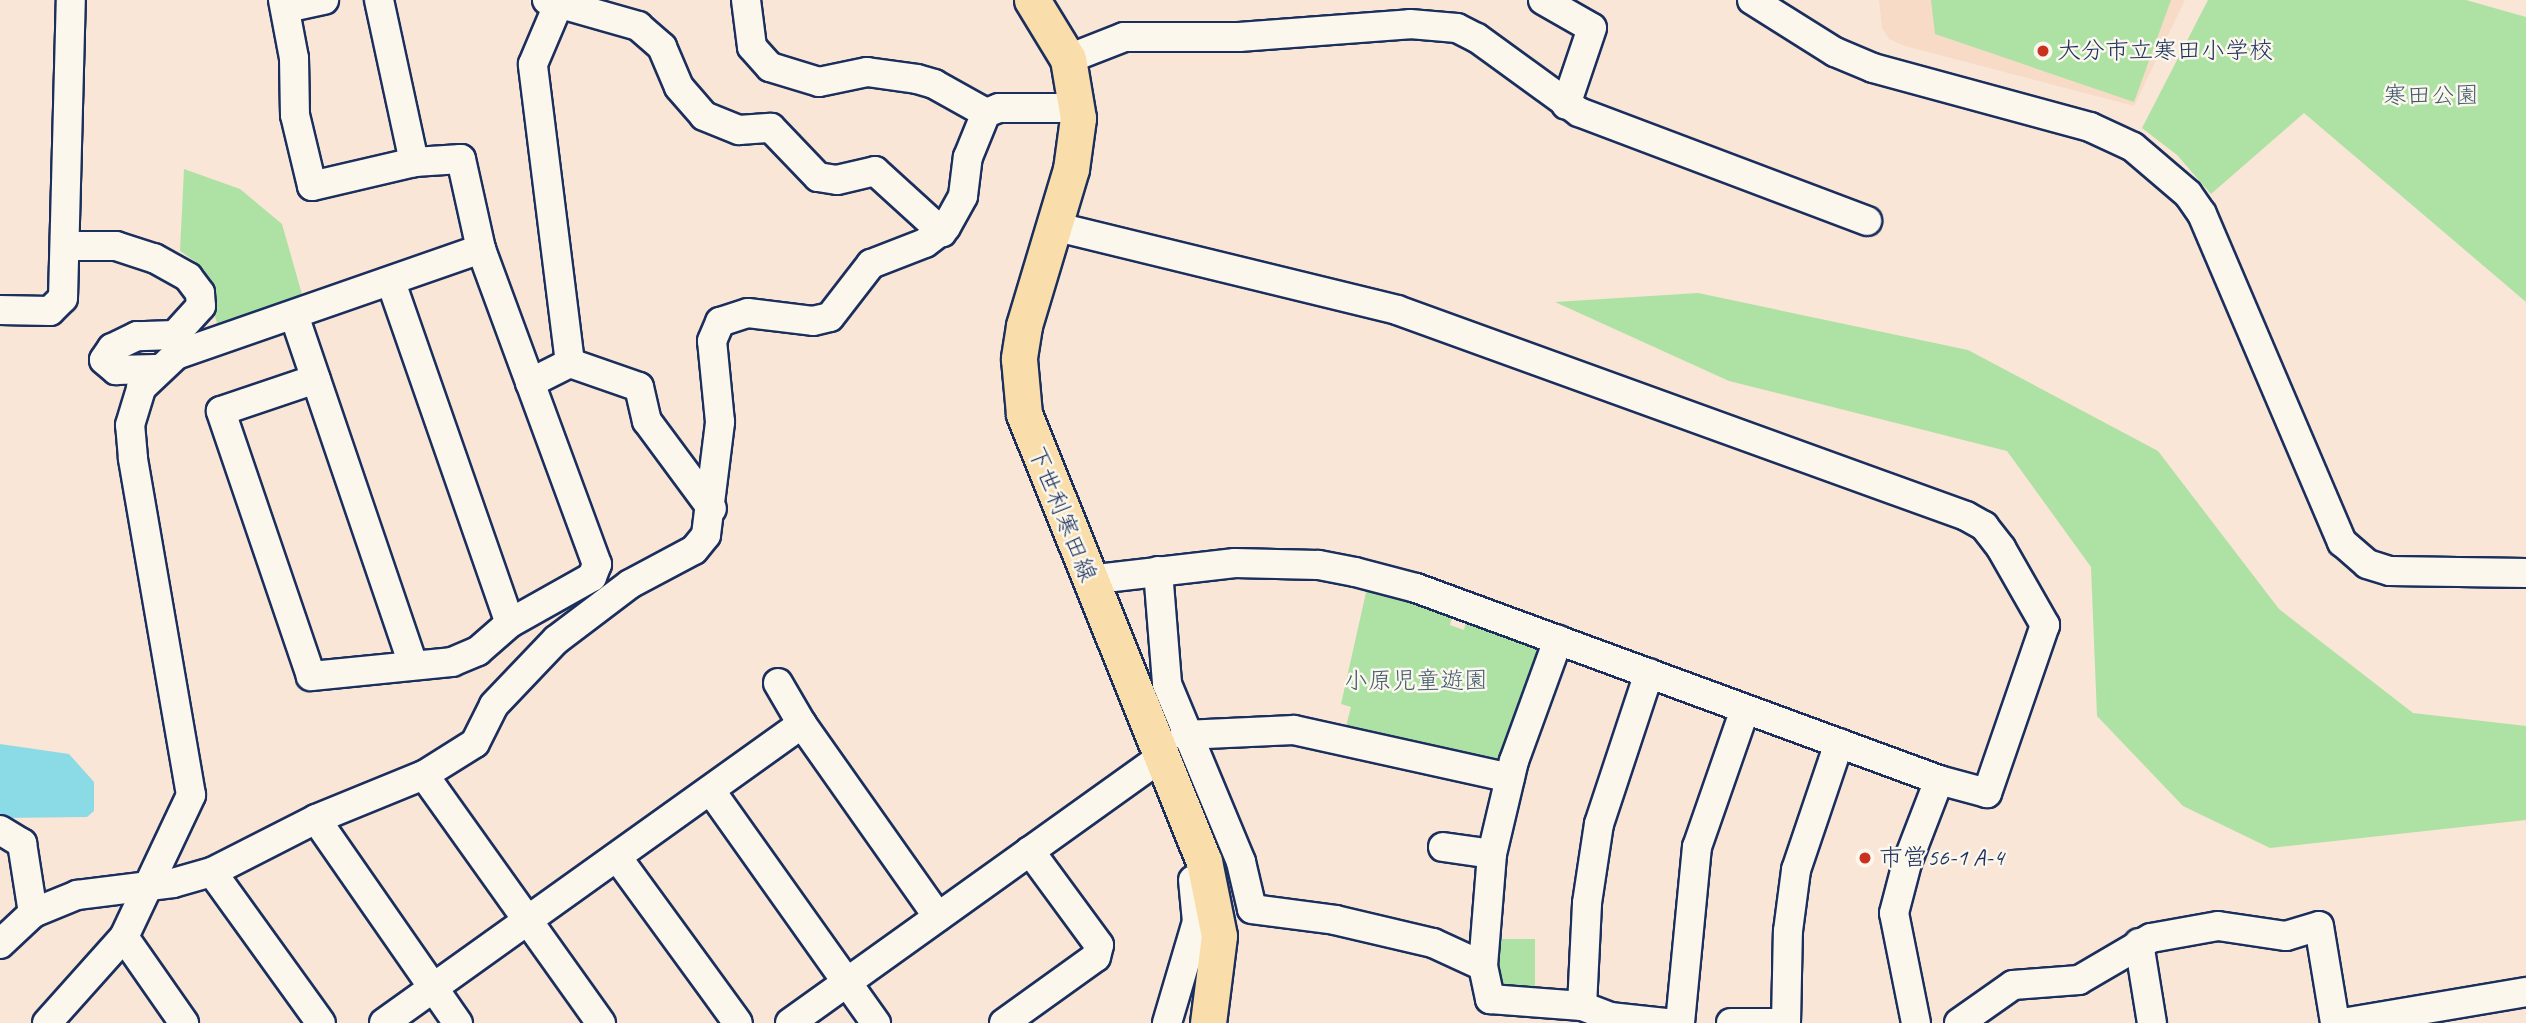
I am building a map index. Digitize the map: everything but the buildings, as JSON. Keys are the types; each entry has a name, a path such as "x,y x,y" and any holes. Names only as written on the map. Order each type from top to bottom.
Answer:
{"main road":[{"name":"下世利寒田線","path":"1032,0 1068,59 1078,108 1074,154 1024,326 1019,375 1029,434 1088,580 1173,746 1219,936 1208,1023"}],"street":[{"path":"0,310 50,311 63,298 67,246 71,0"},
{"path":"316,379 221,411 312,676 452,662 478,651 510,623 592,577 597,564 481,249 461,159 414,162 312,186 295,115 285,4 324,0"},
{"path":"379,0 414,162"},
{"path":"746,0 752,47 761,60 778,71 818,82 867,72 917,79 934,84 986,113"},
{"path":"1542,0 1592,28 1566,105"},
{"path":"1752,0 1835,52 1873,68 2090,127 2133,147 2188,194 2202,214 2333,530 2348,549 2367,564 2397,572 2526,573"},
{"path":"570,363 533,64 552,3 638,26 662,47 679,88 704,116 739,130 771,128 818,177 837,180 875,171 942,232"},
{"path":"1068,59 1124,37 1240,37 1384,25 1436,25 1477,38 1566,105 1867,221"},
{"path":"0,944 33,913 77,895 149,886 212,872 316,819 424,775 475,743 494,705 556,640 630,584 694,550 705,535 712,509 720,422 712,341 720,323 748,313 826,319 839,310 871,264 925,243 942,232 963,196 968,157 986,113 999,108 1078,108"},
{"path":"1053,226 1397,310 1984,526 2045,625 1987,793 1940,780 1416,588 1318,565 1235,563 1088,580"},
{"path":"67,246 116,246 154,258 188,277 200,293 201,306 175,335 137,336 112,348 104,360 116,370 156,369"},
{"path":"47,1023 124,937 191,795 130,425 133,403 156,369 196,347 481,249"},
{"path":"391,282 510,623"},
{"path":"294,315 413,665"},
{"path":"530,383 570,363 639,387 647,421 712,509"},
{"path":"1158,571 1173,746 1241,862 1252,909 1386,929 1433,943 1483,967"},
{"path":"1558,640 1510,778 1492,854 1483,967 1490,999 1582,1006 1610,1017 1666,1023"},
{"path":"1582,1006 1587,904 1599,824 1649,673"},
{"path":"778,683 802,724 938,917"},
{"path":"1680,1023 1698,847 1745,709"},
{"path":"384,1023 802,724"},
{"path":"790,1023 1173,746 1294,730 1510,778"},
{"path":"1786,1023 1788,931 1797,870 1839,743"},
{"path":"424,775 601,1023"},
{"path":"1916,1023 1894,914 1907,863 1940,780"},
{"path":"711,791 876,1023"},
{"path":"316,819 458,1023"},
{"path":"0,830 22,843 33,913"},
{"path":"1167,1023 1197,922 1191,870 1196,836"},
{"path":"1443,847 1492,854"},
{"path":"1004,1023 1096,957 1099,945 1030,851"},
{"path":"617,857 738,1023"},
{"path":"212,872 321,1023"},
{"path":"1959,1023 2013,985 2068,984 2139,943 2206,927 2286,936 2319,926 2335,1023"},
{"path":"124,937 184,1023"},
{"path":"2139,943 2152,1023"},
{"path":"2343,1023 2526,992"},
{"path":"1731,1023 1773,1023"}],"shaded area":[{"name":"大分市立寒田小学校","path":"1879,0 2185,0 2134,106 1905,46 1889,39 1882,28"}],"green space":[{"name":"大分市立寒田小学校","path":"1931,0 2171,0 2134,102 1935,34"},
{"name":"寒田公園","path":"2208,0 2466,0 2526,17 2526,302 2304,113 2211,194 2177,155 2142,128"},
{"path":"184,169 240,189 282,224 309,319 224,346 199,264 180,251"},
{"path":"1698,293 1968,350 2158,451 2279,609 2413,713 2526,726 2526,820 2270,848 2183,806 2097,716 2091,567 2007,451 1729,381 1555,302"},
{"name":"小原児童遊園","path":"1367,588 1452,617 1450,625 1464,630 1466,622 1535,647 1539,656 1503,759 1492,765 1345,730 1351,707 1341,704"},
{"path":"1492,939 1535,939 1535,996 1500,995"}],"water":[{"path":"0,744 69,754 94,782 94,811 87,817 0,818"}],"place":[{"name":"大分市立寒田小学校","path":"2043,51"},
{"name":"市営56-1 A-4","path":"1865,858"}]}
